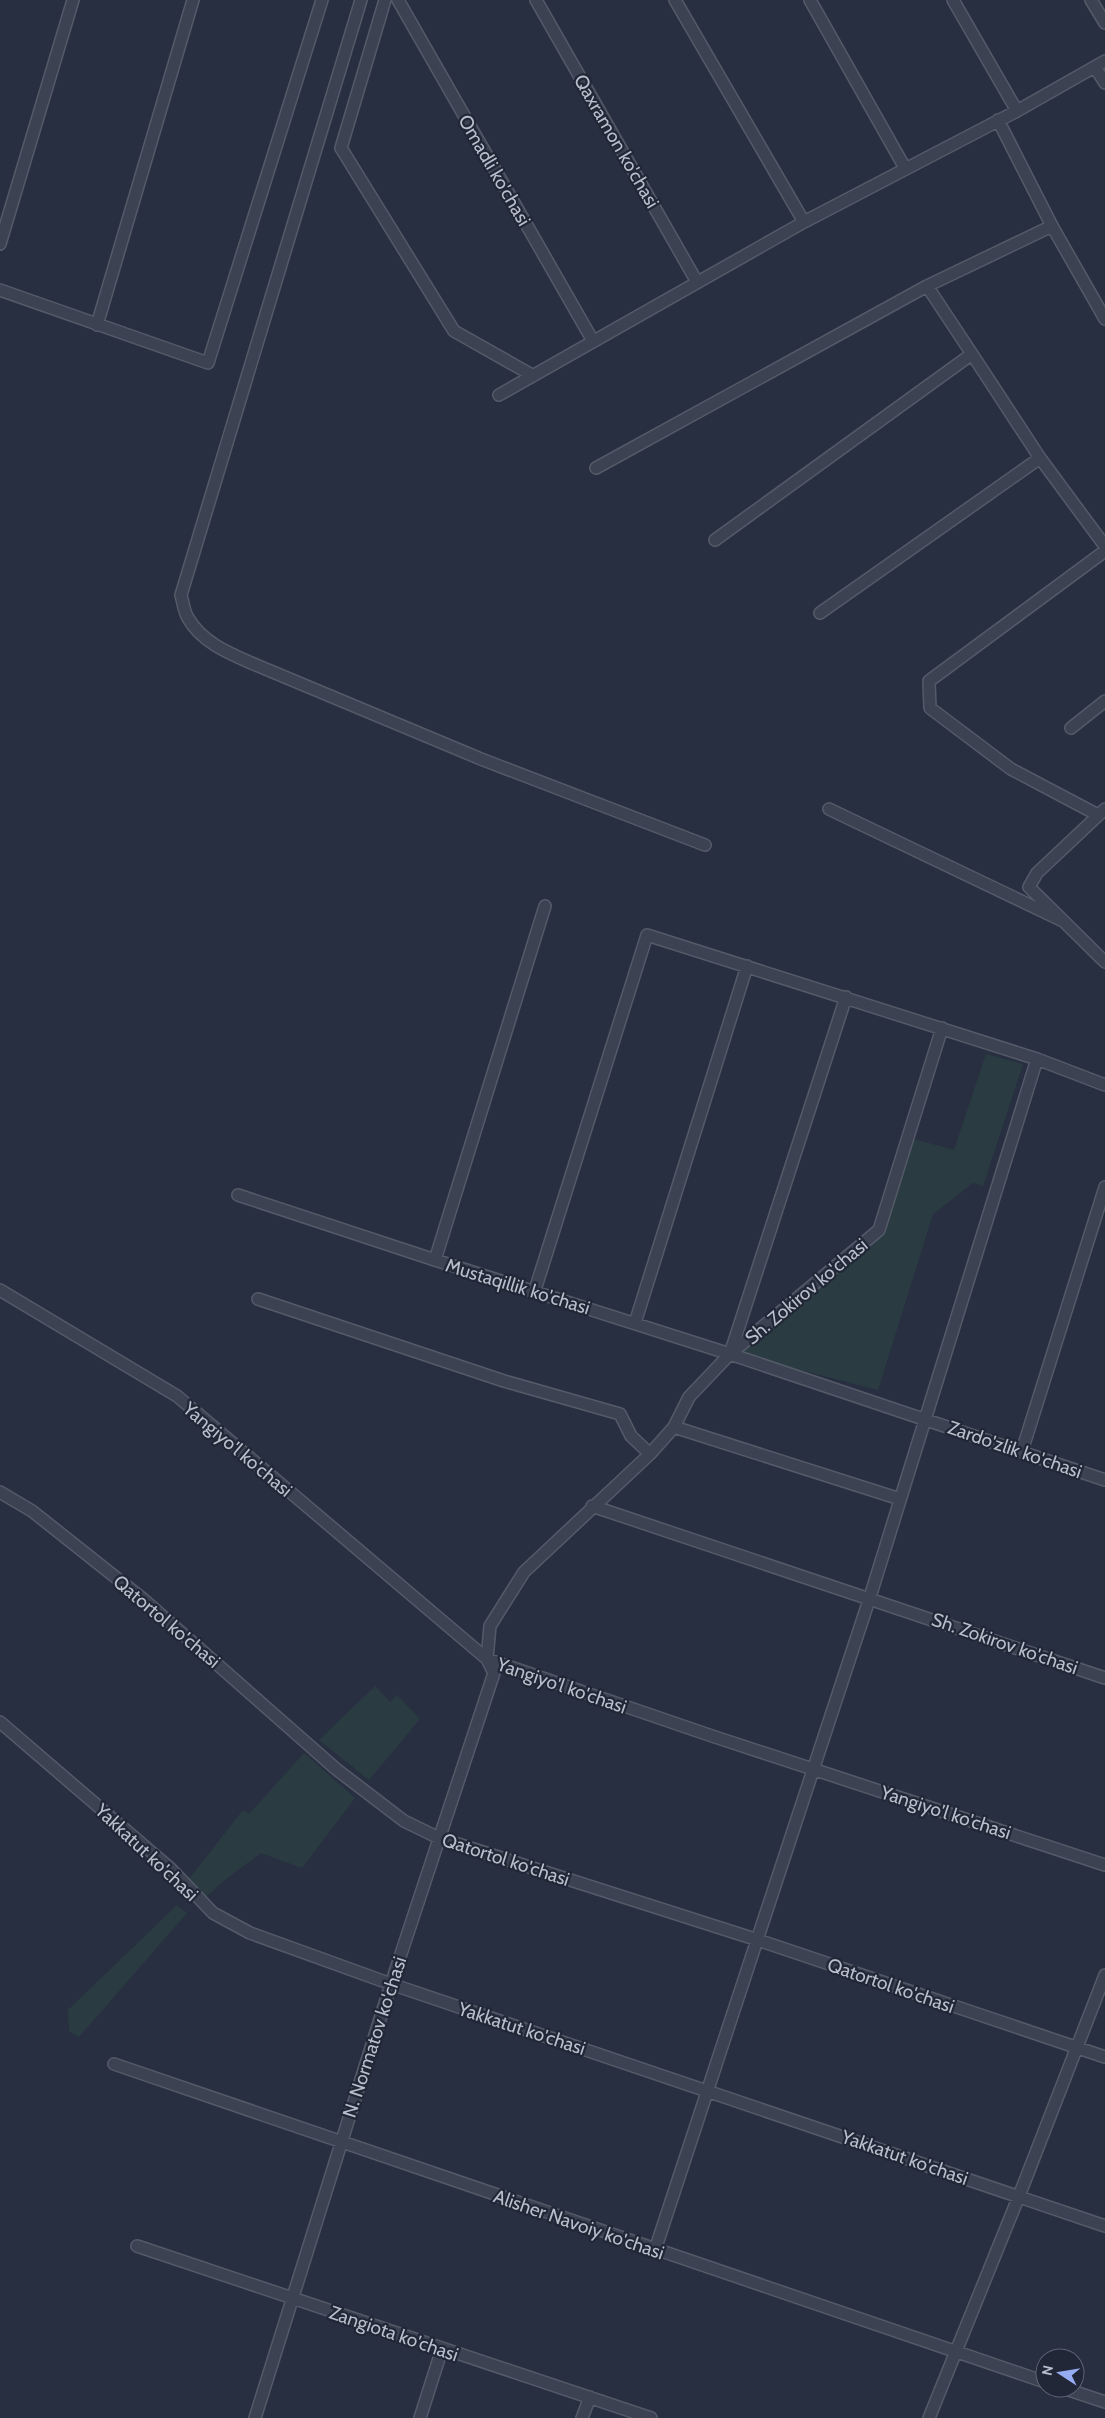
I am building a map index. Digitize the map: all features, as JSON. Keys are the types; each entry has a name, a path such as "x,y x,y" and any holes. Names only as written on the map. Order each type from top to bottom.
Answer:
{"street":[{"path":"0,244 72,0"},
{"path":"97,325 193,0"},
{"path":"0,290 208,363 322,0"},
{"path":"360,0 181,595 187,617 199,632 221,650 481,759 705,845"},
{"path":"385,0 341,148 454,331 532,375"},
{"name":"Omadli ko'chasi","path":"398,0 593,341"},
{"name":"Qaxramon ko'chasi","path":"536,0 698,282"},
{"path":"675,0 804,222"},
{"path":"810,0 905,168"},
{"path":"953,0 1017,111"},
{"path":"1091,0 1105,23"},
{"path":"499,395 804,222 1017,111 1100,64 1105,83"},
{"path":"998,120 1052,226 1105,319"},
{"path":"596,468 927,286 1052,226"},
{"path":"927,286 1040,458 1105,546"},
{"path":"715,540 972,354"},
{"path":"820,613 1040,458"},
{"path":"1105,551 929,681 930,708 1011,769 1102,812 1037,873 1029,887 1105,962"},
{"path":"1070,728 1105,701"},
{"path":"829,809 1063,921"},
{"name":"Mustaqillik ko'chasi","path":"545,906 435,1260 535,1290 924,1418"},
{"path":"535,1290 647,935 1037,1059 1105,1085"},
{"path":"635,1323 746,966"},
{"path":"730,1354 846,997"},
{"name":"Sh. Zokirov ko'chasi","path":"488,1659 490,1626 524,1572 592,1506 650,1454 674,1427 689,1397 730,1354 879,1230 942,1028"},
{"path":"655,2250 870,1597 1037,1059"},
{"path":"1022,1451 1105,1187"},
{"path":"238,1195 435,1260"},
{"name":"Yangiyo'l ko'chasi","path":"0,1290 177,1396 488,1659 712,1736 1105,1865"},
{"path":"258,1299 504,1381 620,1414 631,1436 650,1454"},
{"name":"Zardo'zlik ko'chasi","path":"924,1418 1105,1479"},
{"path":"674,1427 900,1499"},
{"name":"Qatortol ko'chasi","path":"0,1492 32,1511 143,1598 336,1769 404,1821 439,1838 758,1940 1105,2058"},
{"name":"Sh. Zokirov ko'chasi","path":"592,1506 870,1597 1105,1678"},
{"name":"N. Normatov ko'chasi","path":"255,2418 340,2143 494,1672 488,1659"},
{"name":"Yakkatut ko'chasi","path":"0,1722 171,1869 213,1913 250,1933 391,1984 1105,2226"},
{"path":"930,2418 1020,2196 1105,1975"},
{"name":"Alisher Navoiy ko'chasi","path":"114,2064 340,2143 1035,2379"},
{"name":"Zangiota ko'chasi","path":"137,2246 651,2418"},
{"path":"420,2418 442,2349"},
{"path":"1085,2395 1105,2402"},
{"path":"582,2418 590,2397"}],"shaded area":[{"path":"986,1054 1023,1064 983,1186 973,1183 933,1214 878,1390 739,1354 884,1232 914,1139 954,1150"},
{"path":"375,1686 390,1702 397,1695 420,1719 369,1780 319,1740"},
{"path":"304,1753 355,1798 302,1868 261,1853 226,1879 205,1898 189,1879 243,1810 249,1814"},
{"path":"177,1905 187,1913 79,2037 69,2031 68,2010"}]}
